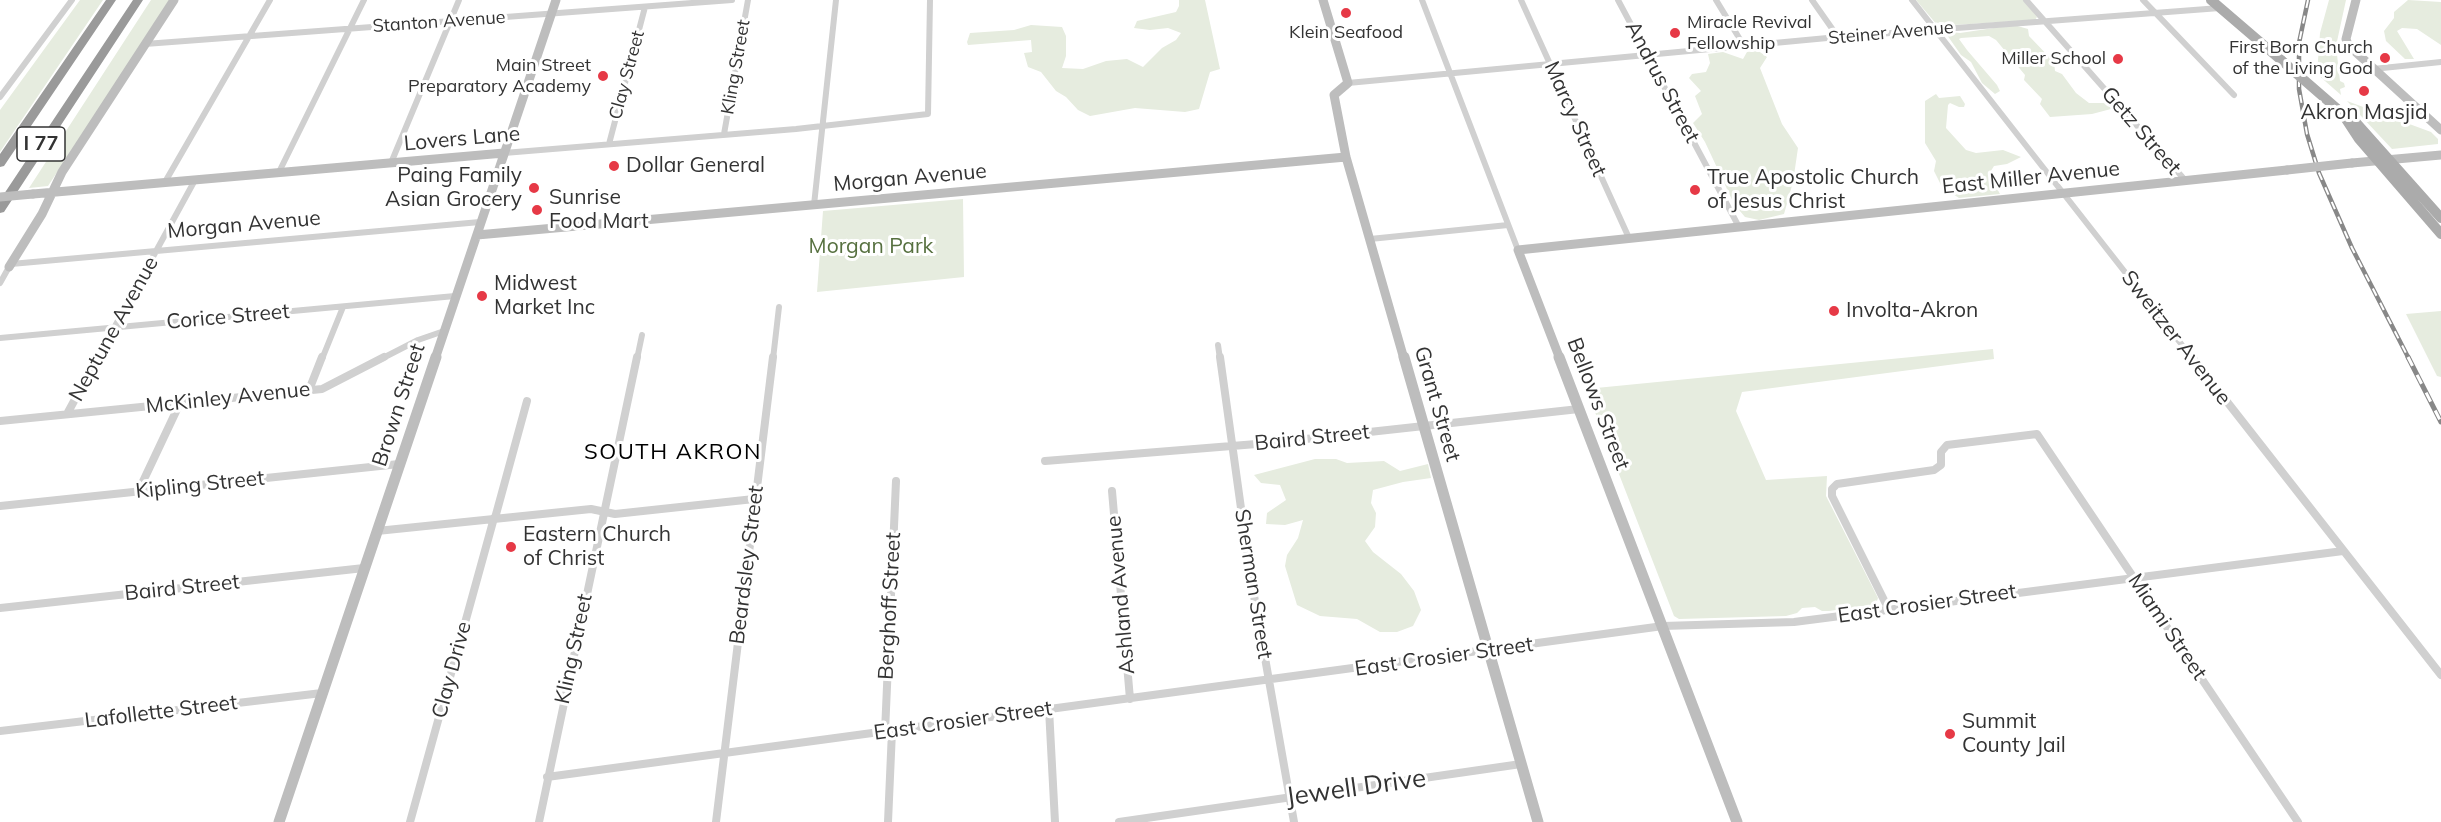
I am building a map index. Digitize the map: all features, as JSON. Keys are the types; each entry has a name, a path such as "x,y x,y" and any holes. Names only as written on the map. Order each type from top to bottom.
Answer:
{"highway":[{"name":"I 77","path":"0,163 111,0"},
{"name":"I 77","path":"0,209 138,0"}],"main road":[{"path":"2211,0 2342,113 2351,118 2441,234"},
{"path":"2383,159 2441,218"}],"street":[{"path":"0,97 72,0"},
{"path":"0,282 42,214 62,172 174,0"},
{"path":"165,182 270,0"},
{"path":"279,172 364,0"},
{"path":"391,163 459,0"},
{"name":"Brown Street","path":"279,822 556,0"},
{"name":"Stanton Avenue","path":"145,44 732,0"},
{"name":"Kling Street","path":"724,134 748,0"},
{"path":"814,205 836,0"},
{"name":"Lovers Lane","path":"0,197 822,126 928,114 930,0"},
{"path":"1323,0 1347,82"},
{"name":"Bellows Street","path":"1422,0 1737,822"},
{"name":"Marcy Street","path":"1521,0 1629,238"},
{"name":"Andrus Street","path":"1618,0 1739,227"},
{"path":"1716,0 1744,46"},
{"path":"1812,0 1838,37"},
{"name":"Sweitzer Avenue","path":"1912,0 2441,675"},
{"name":"Getz Street","path":"2026,0 2185,180"},
{"path":"2143,0 2234,95"},
{"path":"2356,0 2348,29 2347,43 2441,130"},
{"name":"Clay Street","path":"609,144 645,7"},
{"name":"Steiner Avenue","path":"1347,82 1838,37 2220,8"},
{"path":"2373,69 2441,62"},
{"name":"Grant Street","path":"1347,82 1334,95 1346,157 1487,652 1538,822"},
{"name":"East Miller Avenue","path":"1518,250 2383,159 2441,155"},
{"name":"Morgan Avenue","path":"477,236 1346,157"},
{"name":"Neptune Avenue","path":"67,414 195,180"},
{"name":"Morgan Avenue","path":"10,265 480,222"},
{"path":"1370,239 1508,225"},
{"name":"Corice Street","path":"0,338 455,296"},
{"path":"309,390 343,307"},
{"name":"Beardsley Street","path":"716,822 779,307"},
{"name":"McKinley Avenue","path":"0,421 309,390 332,385 418,340 444,331"},
{"name":"Kling Street","path":"538,822 642,335"},
{"name":"Sherman Street","path":"1218,345 1250,573 1294,822"},
{"path":"494,518 526,401"},
{"path":"138,492 180,403"},
{"name":"Baird Street","path":"1045,461 1231,446 1579,409"},
{"name":"Miami Street","path":"1888,608 1832,496 1834,487 1840,482 1934,470 1941,465 1941,452 1947,445 2037,434 2298,822"},
{"name":"Kipling Street","path":"0,506 399,464"},
{"name":"Berghoff Street","path":"888,822 888,732 896,481"},
{"name":"Ashland Avenue","path":"1112,491 1130,699"},
{"path":"377,531 591,509 615,513 632,512 754,499"},
{"name":"Clay Drive","path":"410,822 494,518"},
{"name":"East Crosier Street","path":"547,777 1487,652 1663,626 1794,622 2133,576 2343,551"},
{"name":"Baird Street","path":"0,608 364,568"},
{"name":"Lafollette Street","path":"0,731 322,693"},
{"path":"1049,709 1055,822"},
{"name":"Jewell Drive","path":"1119,822 1521,764"}],"green space":[{"path":"80,0 103,0 0,152 0,110"},
{"path":"151,0 170,0 48,186 29,188"},
{"path":"1179,0 1205,0 1220,69 1210,72 1199,109 1185,112 1135,108 1090,116 1078,110 1066,97 1056,91 1041,72 1028,67 1024,53 1032,52 1031,40 968,45 967,42 970,33 1014,30 1031,25 1062,27 1066,36 1066,56 1062,68 1083,69 1106,61 1127,59 1143,67 1162,48 1176,40 1181,33 1168,28 1150,30 1134,28 1137,21 1176,12"},
{"path":"1916,0 2024,0 2037,17 2035,20 1938,26"},
{"path":"2329,0 2346,0 2336,46 2340,81 2345,87 2340,89 2341,95 2317,74 2320,33"},
{"path":"2408,0 2441,2 2441,45 2417,29 2402,28 2397,31 2414,59 2405,59 2386,41 2384,31 2394,18 2394,12"},
{"path":"2014,25 2028,29 2029,36 2054,62 2055,71 2062,74 2076,93 2089,103 2108,103 2111,109 2092,114 2050,117 2040,104 2042,99 2024,80 2025,75 1996,40 1989,36 1959,39 1997,85 2000,91 1995,94 1982,83 1971,62 1961,55 1947,35 1950,32 1960,33"},
{"path":"1757,50 1767,57 1760,68 1782,124 1798,148 1793,182 1784,214 1759,220 1745,217 1734,204 1705,142 1693,123 1702,114 1695,96 1701,91 1689,78 1692,74 1706,72 1710,63 1708,54 1723,52 1743,59 1747,52"},
{"path":"1936,94 1939,98 1960,96 1965,104 1964,107 1950,103 1948,105 1946,128 1966,150 1976,153 2003,150 2021,157 2007,164 1994,166 1989,174 2000,194 1959,198 1942,187 1934,171 1936,161 1925,143 1925,101"},
{"path":"2347,101 2431,132 2438,139 2438,144 2392,149"},
{"name":"Morgan Park","path":"963,199 964,277 817,292 823,211"},
{"path":"2441,311 2441,377 2437,376 2406,314"},
{"path":"1993,349 1994,359 1742,392 1736,411 1766,480 1827,476 1826,496 1878,598 1876,604 1829,611 1822,611 1815,607 1802,608 1797,613 1786,616 1679,619 1674,616 1586,389"},
{"path":"1315,459 1336,459 1347,463 1384,461 1400,471 1428,464 1431,478 1373,490 1371,503 1376,513 1375,527 1365,541 1373,552 1401,574 1414,591 1421,610 1413,626 1397,632 1380,632 1357,619 1320,616 1297,605 1285,566 1287,555 1298,538 1303,520 1285,525 1266,524 1267,513 1286,500 1280,485 1261,483 1254,475"}],"railway":[{"path":"2308,0 2299,43 2299,89 2307,134 2319,173 2352,248 2409,359"},
{"path":"2408,357 2441,422"}],"place":[{"name":"Klein Seafood","path":"1346,13"},
{"name":"Miracle Revival Fellowship","path":"1675,33"},
{"name":"First Born Church of the Living God","path":"2385,58"},
{"name":"Miller School","path":"2118,59"},
{"name":"Main Street Preparatory Academy","path":"603,76"},
{"name":"Akron Masjid","path":"2364,91"},
{"name":"Dollar General","path":"614,166"},
{"name":"Paing Family Asian Grocery","path":"534,188"},
{"name":"True Apostolic Church of Jesus Christ","path":"1695,190"},
{"name":"Sunrise Food Mart","path":"537,210"},
{"name":"Midwest Market Inc","path":"482,296"},
{"name":"Involta-Akron","path":"1834,311"},
{"name":"Eastern Church of Christ","path":"511,547"},
{"name":"Summit County Jail","path":"1950,734"}],"district":[{"name":"SOUTH AKRON","path":"673,452"}]}
